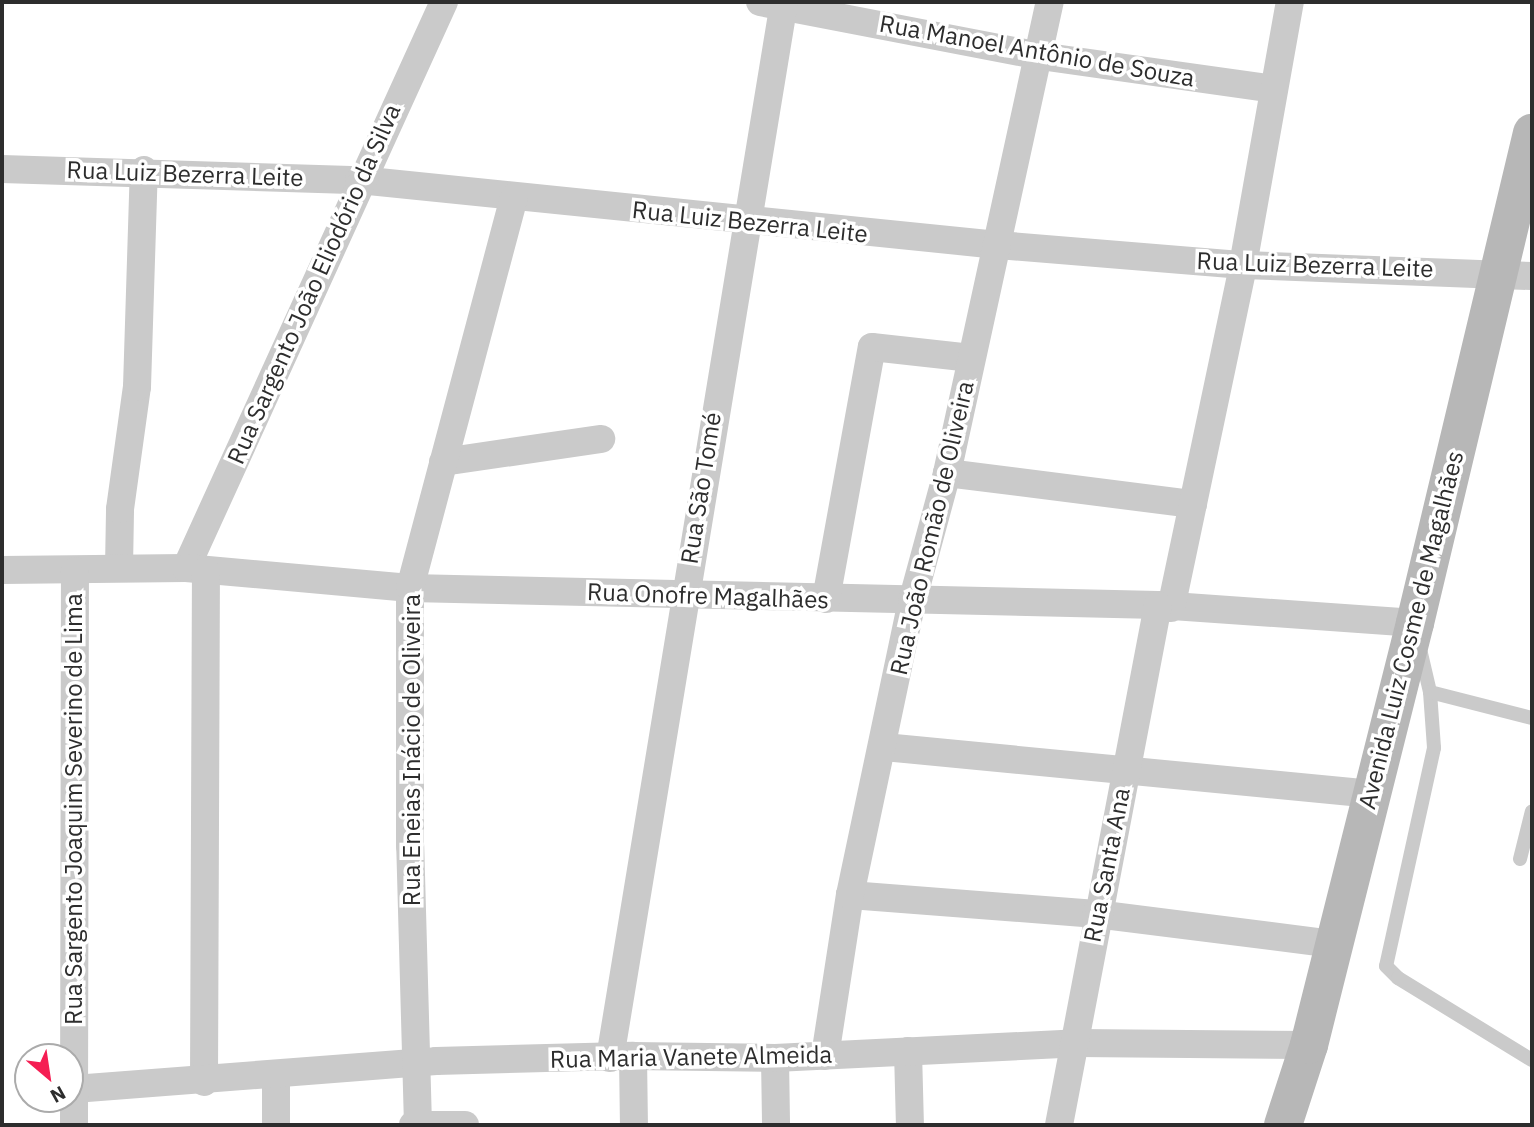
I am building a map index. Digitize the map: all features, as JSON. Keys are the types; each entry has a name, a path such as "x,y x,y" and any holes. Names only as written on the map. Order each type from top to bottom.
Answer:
{"main road":[{"name":"Avenida Luiz Cosme de Magalhães","path":"1283,1125 1308,1045 1415,624 1515,273 1532,133"}],"street":[{"name":"Rua Sargento João Eliodório da Silva","path":"204,1082 196,569 359,180 444,2"},
{"name":"Rua João Romão de Oliveira","path":"825,1056 850,895 884,747 912,601 947,473 1051,2"},
{"name":"Rua Santa Ana","path":"1059,1125 1077,1044 1096,915 1126,767 1164,607 1193,504 1243,265 1290,2"},
{"name":"Rua Manoel Antônio de Souza","path":"776,3 1040,56 1274,89"},
{"name":"Rua São Tomé","path":"634,1125 622,1057 684,593 746,223 776,3"},
{"name":"Rua Luiz Bezerra Leite","path":"2,169 144,170 359,180 746,223 1243,265 1515,273"},
{"path":"119,568 120,509 137,387 144,170"},
{"name":"Rua Eneias Inácio de Oliveira","path":"415,1125 419,1063 410,846 410,588 514,198"},
{"path":"825,599 872,347 971,358"},
{"path":"443,462 601,439"},
{"path":"947,473 1193,504"},
{"name":"Rua Onofre Magalhães","path":"2,570 196,569 410,588 1164,607 1415,624"},
{"name":"Rua Sargento Joaquim Severino de Lima","path":"74,1043 75,571"},
{"path":"884,747 1126,767 1370,794"},
{"path":"850,895 1096,915 1334,943"},
{"name":"Rua Maria Vanete Almeida","path":"84,1088 204,1082 419,1063 622,1057 775,1058 1077,1044 1308,1045"},
{"path":"908,1051 910,1125"},
{"path":"775,1058 776,1125"},
{"path":"276,1075 276,1125"},
{"path":"415,1125 465,1125"}],"lane":[{"path":"1415,624 1430,692 1434,748 1386,965 1398,978 1532,1060"},
{"path":"1430,692 1532,718"},
{"path":"1520,859 1532,811"}]}
